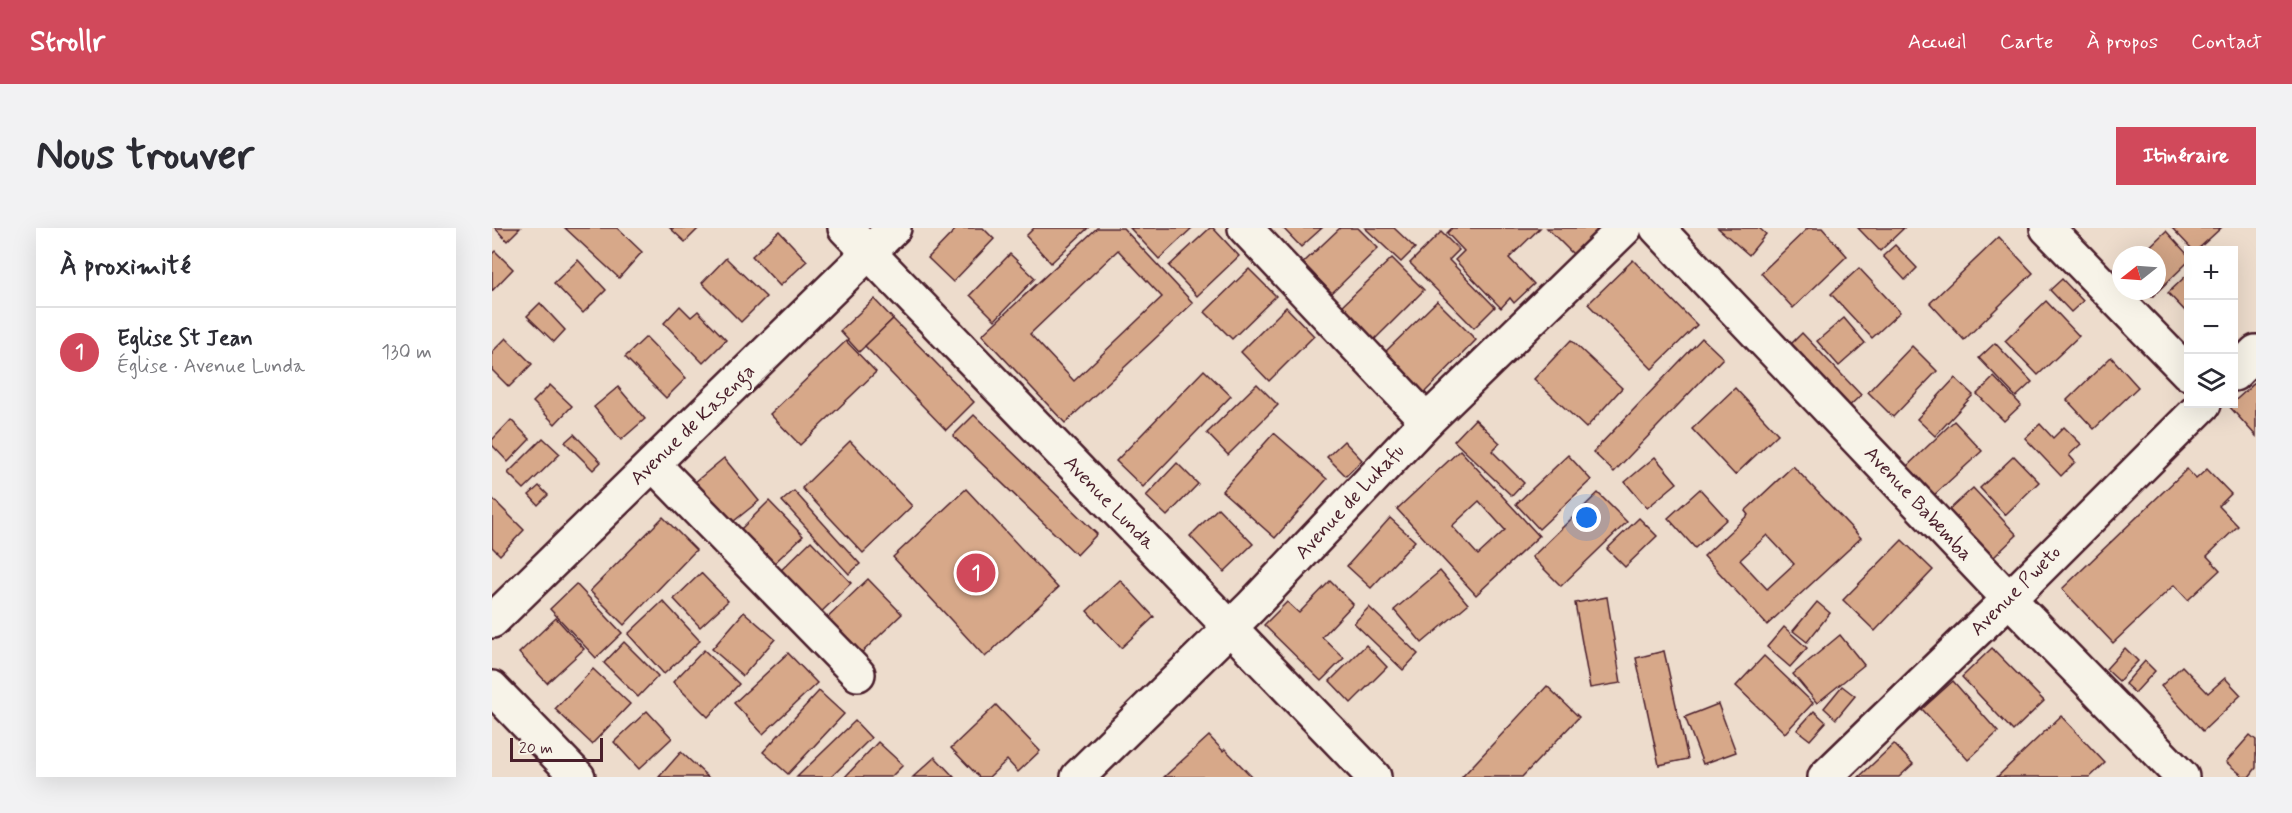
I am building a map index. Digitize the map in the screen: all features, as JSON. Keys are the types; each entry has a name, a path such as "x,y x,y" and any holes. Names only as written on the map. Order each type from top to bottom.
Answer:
{"street":[{"name":"Avenue Lunda","path":"845,228 1374,777"},
{"name":"Avenue de Kasenga","path":"492,621 894,228"},
{"path":"1245,228 1427,421"},
{"name":"Avenue de Lukafu","path":"1078,777 1230,628 1427,421 1625,228"},
{"name":"Avenue Babemba","path":"1657,228 2009,599 2182,777"},
{"path":"2047,228 2184,369"},
{"path":"2238,370 2256,352"},
{"name":"Avenue Pweto","path":"1825,777 2009,599 2200,408"},
{"path":"653,464 858,674"},
{"path":"492,688 578,777"}],"building":[{"path":"495,228 520,228 507,241"},
{"path":"565,228 617,228 642,252 619,278"},
{"path":"670,228 699,228 685,242"},
{"path":"957,228 983,228 994,239 953,282 928,258"},
{"path":"1034,228 1088,228 1051,263 1026,236"},
{"path":"1097,228 1123,228 1193,303 1065,423 982,335","holes":["1118,250 1162,297 1074,381 1030,334"]},
{"path":"1130,228 1192,228 1159,259"},
{"path":"1210,228 1213,228 1239,256 1197,296 1169,266"},
{"path":"1283,228 1322,228 1301,247"},
{"path":"1340,228 1358,228 1378,248 1332,293 1303,263"},
{"path":"1365,228 1394,228 1415,248 1401,262"},
{"path":"1452,228 1540,228 1509,258 1534,284 1514,303 1510,298 1501,308 1455,260 1464,251 1447,233"},
{"path":"1547,228 1602,228 1574,255"},
{"path":"1718,228 1759,228 1766,234 1749,255"},
{"path":"1808,228 1822,228 1847,256 1793,308 1761,273"},
{"path":"1858,228 1904,228 1880,251"},
{"path":"2172,228 2221,228 2201,246 2189,246"},
{"path":"779,231 807,261 780,286 752,256"},
{"path":"2166,231 2184,251 2184,266 2166,283 2166,246 2150,246"},
{"path":"1441,232 1459,250 1449,260 1495,307 1474,328 1410,263"},
{"path":"1999,237 2033,273 1964,340 1930,303"},
{"path":"1895,245 1917,268 1905,280 1883,256"},
{"path":"495,251 513,269 492,291 492,254"},
{"path":"1010,254 1035,278 995,320 970,295"},
{"path":"726,258 766,297 741,322 702,283"},
{"path":"1392,258 1424,290 1371,343 1339,309"},
{"path":"578,260 606,290 583,313 554,283"},
{"path":"1633,260 1697,325 1652,369 1588,304"},
{"path":"1859,268 1900,312 1872,338 1831,294"},
{"path":"1249,269 1276,296 1232,339 1205,312"},
{"path":"2184,278 2184,310 2168,293"},
{"path":"2062,279 2083,301 2071,312 2050,290"},
{"path":"874,299 893,319 859,352 840,331"},
{"path":"1437,301 1476,340 1421,396 1381,356"},
{"path":"2046,301 2079,336 2038,375 2005,341"},
{"path":"540,303 565,330 554,342 527,316"},
{"path":"680,306 691,317 698,311 726,340 703,363 664,323"},
{"path":"1286,307 1314,336 1269,381 1241,352"},
{"path":"1844,318 1865,343 1839,366 1817,341"},
{"path":"893,319 974,402 946,430 865,346"},
{"path":"1802,333 1861,395 1844,411 1786,349"},
{"path":"646,337 686,378 666,398 625,357"},
{"path":"506,338 532,364 509,387 492,370 492,352"},
{"path":"1702,338 1723,358 1614,472 1593,452"},
{"path":"1571,340 1622,388 1586,428 1534,379"},
{"path":"846,341 876,372 800,445 770,414"},
{"path":"1995,343 2032,382 2016,397 1979,358"},
{"path":"1912,346 1937,371 1893,417 1868,392"},
{"path":"2111,357 2138,387 2094,429 2067,400"},
{"path":"1204,370 1231,396 1143,487 1116,461"},
{"path":"1994,377 2021,405 2004,421 1977,394"},
{"path":"1955,378 1973,395 1935,436 1917,419"},
{"path":"2256,382 2256,436 2231,408 2238,408 2238,398"},
{"path":"1257,384 1278,405 1228,455 1207,433"},
{"path":"550,385 572,406 555,424 533,402"},
{"path":"618,387 645,419 621,440 594,407"},
{"path":"1735,388 1778,434 1735,475 1692,429"},
{"path":"974,415 1097,534 1077,555 953,436"},
{"path":"1475,419 1500,443 1492,451 1524,483 1512,496 1454,441"},
{"path":"511,420 530,439 508,462 492,445 492,440"},
{"path":"1954,421 1982,451 1933,496 1906,467"},
{"path":"2040,424 2053,438 2064,427 2081,444 2069,455 2075,462 2061,476 2025,438"},
{"path":"1274,433 1327,479 1275,538 1222,491"},
{"path":"574,434 601,462 593,470 565,442"},
{"path":"543,438 560,454 524,489 508,473"},
{"path":"850,441 912,506 863,553 802,488"},
{"path":"1344,441 1362,460 1346,476 1327,457"},
{"path":"1460,450 1539,536 1476,595 1397,509","holes":["1479,501 1505,530 1478,555 1452,526"]},
{"path":"1568,455 1591,480 1539,529 1516,504"},
{"path":"2014,456 2039,482 2005,515 1980,488"},
{"path":"1655,457 1677,483 1647,508 1625,482"},
{"path":"724,458 759,501 724,529 689,487"},
{"path":"1177,463 1198,484 1167,516 1146,496"},
{"path":"1793,466 1861,538 1767,625 1704,556 1748,515 1745,511","holes":["1767,535 1794,564 1767,589 1740,560"]},
{"path":"2187,469 2196,479 2207,469 2231,494 2219,506 2238,526 2207,556 2220,570 2188,600 2174,585 2113,643 2062,589"},
{"path":"539,486 548,495 538,505 529,495"},
{"path":"1973,488 2017,535 1993,558 1949,510"},
{"path":"966,489 1058,588 985,657 893,557"},
{"path":"1700,489 1727,519 1695,548 1668,518"},
{"path":"794,491 860,564 849,574 782,501"},
{"path":"1598,493 1627,522 1561,586 1532,557"},
{"path":"492,498 524,530 500,555 492,547"},
{"path":"769,501 803,536 767,570 734,536"},
{"path":"1218,508 1253,544 1224,572 1190,536"},
{"path":"663,517 696,550 624,625 590,591"},
{"path":"1390,518 1415,541 1371,588 1347,566"},
{"path":"1639,518 1657,536 1625,567 1607,549"},
{"path":"1902,540 1933,570 1875,631 1843,600"},
{"path":"811,541 851,583 815,618 775,576"},
{"path":"1440,571 1468,604 1422,643 1394,610"},
{"path":"701,573 728,601 700,627 674,599"},
{"path":"868,579 902,614 853,661 820,625"},
{"path":"1120,580 1154,617 1121,648 1087,611"},
{"path":"1330,581 1353,604 1322,637 1344,658 1321,681 1264,625 1287,602 1299,613"},
{"path":"576,584 622,633 596,658 550,609"},
{"path":"1607,597 1621,683 1590,688 1575,603"},
{"path":"663,601 700,641 664,674 628,634"},
{"path":"1817,602 1830,613 1807,642 1793,631"},
{"path":"1369,607 1418,654 1403,670 1354,623"},
{"path":"744,612 775,639 743,676 712,649"},
{"path":"556,618 584,649 547,683 519,653"},
{"path":"1784,627 1807,648 1790,667 1767,647"},
{"path":"1840,635 1864,665 1817,703 1793,674"},
{"path":"624,642 658,676 638,697 604,663"},
{"path":"1366,645 1387,667 1351,703 1330,681"},
{"path":"1992,648 2044,701 2013,731 1962,677"},
{"path":"2125,648 2138,661 2119,681 2106,669"},
{"path":"704,650 739,684 708,717 673,682"},
{"path":"1664,651 1688,759 1659,765 1636,658"},
{"path":"788,653 817,683 763,734 734,703"},
{"path":"1764,656 1813,703 1785,733 1736,686"},
{"path":"2145,661 2155,671 2135,693 2125,684"},
{"path":"2182,666 2208,693 2225,678 2241,695 2203,731 2161,686"},
{"path":"593,669 630,704 592,744 555,709"},
{"path":"1953,681 1998,732 1968,760 1922,709"},
{"path":"1547,686 1579,717 1522,777 1462,777"},
{"path":"1842,686 1855,696 1836,719 1824,708"},
{"path":"819,691 844,714 788,774 763,752"},
{"path":"1718,704 1736,752 1703,764 1685,717"},
{"path":"996,705 1040,751 1018,772 1007,760 989,777 979,777 951,748"},
{"path":"647,711 672,738 639,769 614,742"},
{"path":"1814,711 1826,722 1810,740 1797,730"},
{"path":"2061,716 2105,763 2090,777 1997,777"},
{"path":"855,721 871,738 831,777 797,777"},
{"path":"2250,735 2256,740 2256,768 2249,777 2244,777 2226,762"},
{"path":"1209,736 1252,777 1164,777"},
{"path":"878,742 903,765 891,777 845,777"},
{"path":"1894,744 1913,764 1899,777 1859,777"},
{"path":"681,752 708,777 659,777"},
{"path":"935,757 954,777 913,777"}],"place":[{"name":"Eglise St Jean","path":"976,573"}]}
